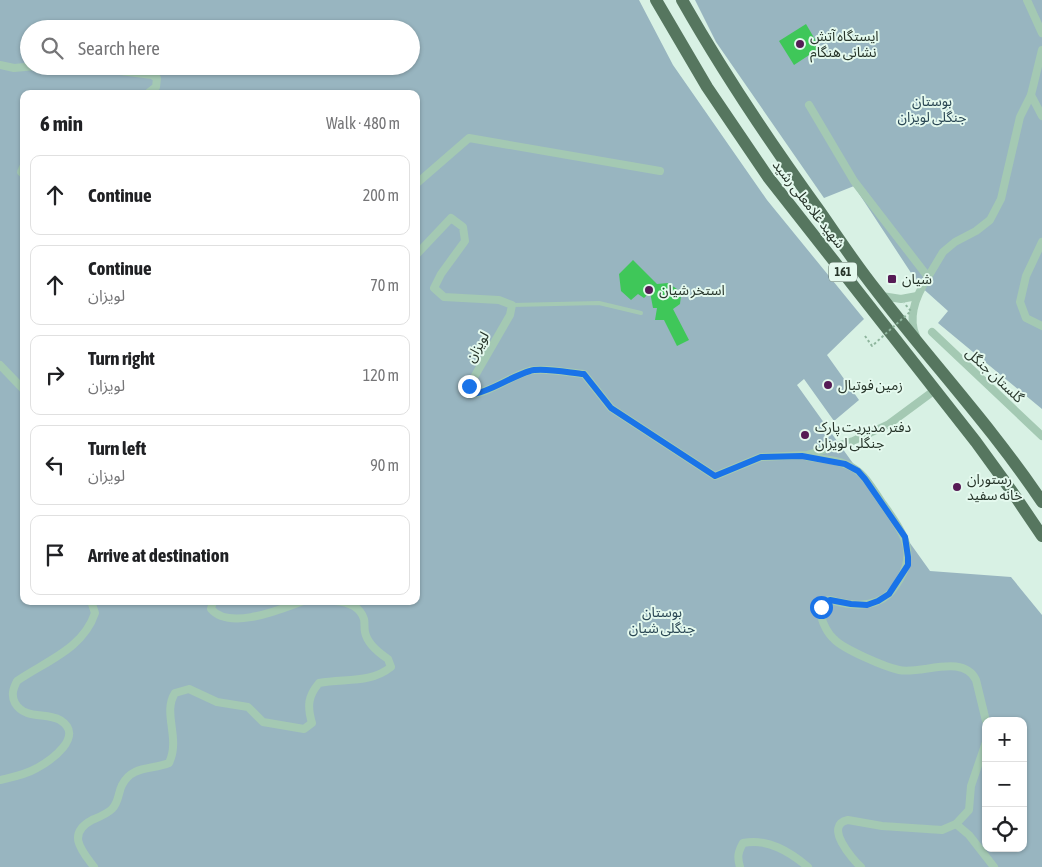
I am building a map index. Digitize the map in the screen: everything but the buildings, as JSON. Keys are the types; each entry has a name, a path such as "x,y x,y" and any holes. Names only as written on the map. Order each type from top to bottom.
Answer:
{"main road":[{"name":"شهید غلامعلی رشید","path":"656,0 707,87 768,177 935,390 1013,493 1042,536"},
{"name":"شهید غلامعلی رشید","path":"682,0 726,75 786,164 880,295 990,430 1042,502"}],"street":[{"path":"1027,0 1042,33"},
{"path":"921,347 912,328 917,296 943,252 955,242 976,231 990,220 1001,199 1020,117 1031,95 1040,67 1042,50"},
{"path":"0,65 20,67"},
{"path":"152,75 157,78 156,87 152,90"},
{"path":"1031,95 1042,116"},
{"path":"809,105 854,180 928,277"},
{"path":"420,181 469,138 660,171"},
{"path":"420,251 451,218 463,227 466,241 441,274 434,288 444,297 499,300 512,306"},
{"path":"1042,242 1026,276 1020,302 1026,318 1042,326"},
{"path":"880,295 901,299 917,296"},
{"name":"لویزان","path":"512,306 510,315 469,386 472,394 481,393 532,370 584,374 611,408 715,476 761,457 802,456 852,441 889,424 935,390"},
{"name":"گلستان جنگل","path":"932,332 1042,436"},
{"path":"0,365 20,386"},
{"path":"802,456 845,464 858,471 875,491 905,537 908,565 889,594 867,605 830,600 822,604 821,616 830,635 835,641 852,651 899,670 934,666 964,668 974,675 985,717"},
{"path":"0,780 20,776 36,768 58,753 66,744 69,734 66,726 60,720 24,712 16,704 12,696 13,688 17,681 74,646 87,631 95,613 92,605"},
{"path":"212,605 215,613 229,617 245,618 260,617 292,605"},
{"path":"94,867 79,847 78,834 89,822 110,812 116,806 123,784 133,772 169,763 174,740 169,708 175,693 189,689 217,702 248,707 263,722 304,729 312,723 308,703 312,692 319,683 369,678 391,667 388,659 380,653 368,638 363,618 360,612 352,605"},
{"path":"861,867 850,854 838,834 839,826 844,821 848,820 882,826 942,830 956,824 969,810 971,786 982,754"},
{"path":"956,824 969,835 994,867"},
{"path":"740,867 737,857 738,851 743,843 754,842 770,844 788,853 808,867"}],"lane":[{"path":"512,306 599,303 641,313"}],"path":[{"path":"865,336 872,346 911,311 904,303"}],"green space":[{"name":"بوستان جنگلی شیان","path":"0,0 639,0 673,65 767,200 864,319 827,355 859,400 834,421 804,379 797,385 930,571 1011,577 1042,615 1042,867 0,867"},
{"name":"بوستان جنگلی لویزان","path":"695,0 1042,0 1042,409 938,323 948,311 919,285 854,186 824,198 716,42"}],"place":[{"name":"ایستگاه آتش نشانی هنگام","path":"800,44"},
{"name":"شیان","path":"892,279"},
{"name":"استخر شیان","path":"649,290"},
{"name":"زمین فوتبال","path":"828,385"},
{"name":"دفتر مدیریت پارک جنگلی لویزان","path":"805,435"},
{"name":"رستوران خانه سفید","path":"957,487"}],"route":[{"path":"469,386 472,394 481,393 532,370 584,374 611,408 715,476 761,457 802,456 845,464 858,471 875,491 905,537 908,565 889,594 878,601 867,605 830,600 824,602 821,607"}]}
